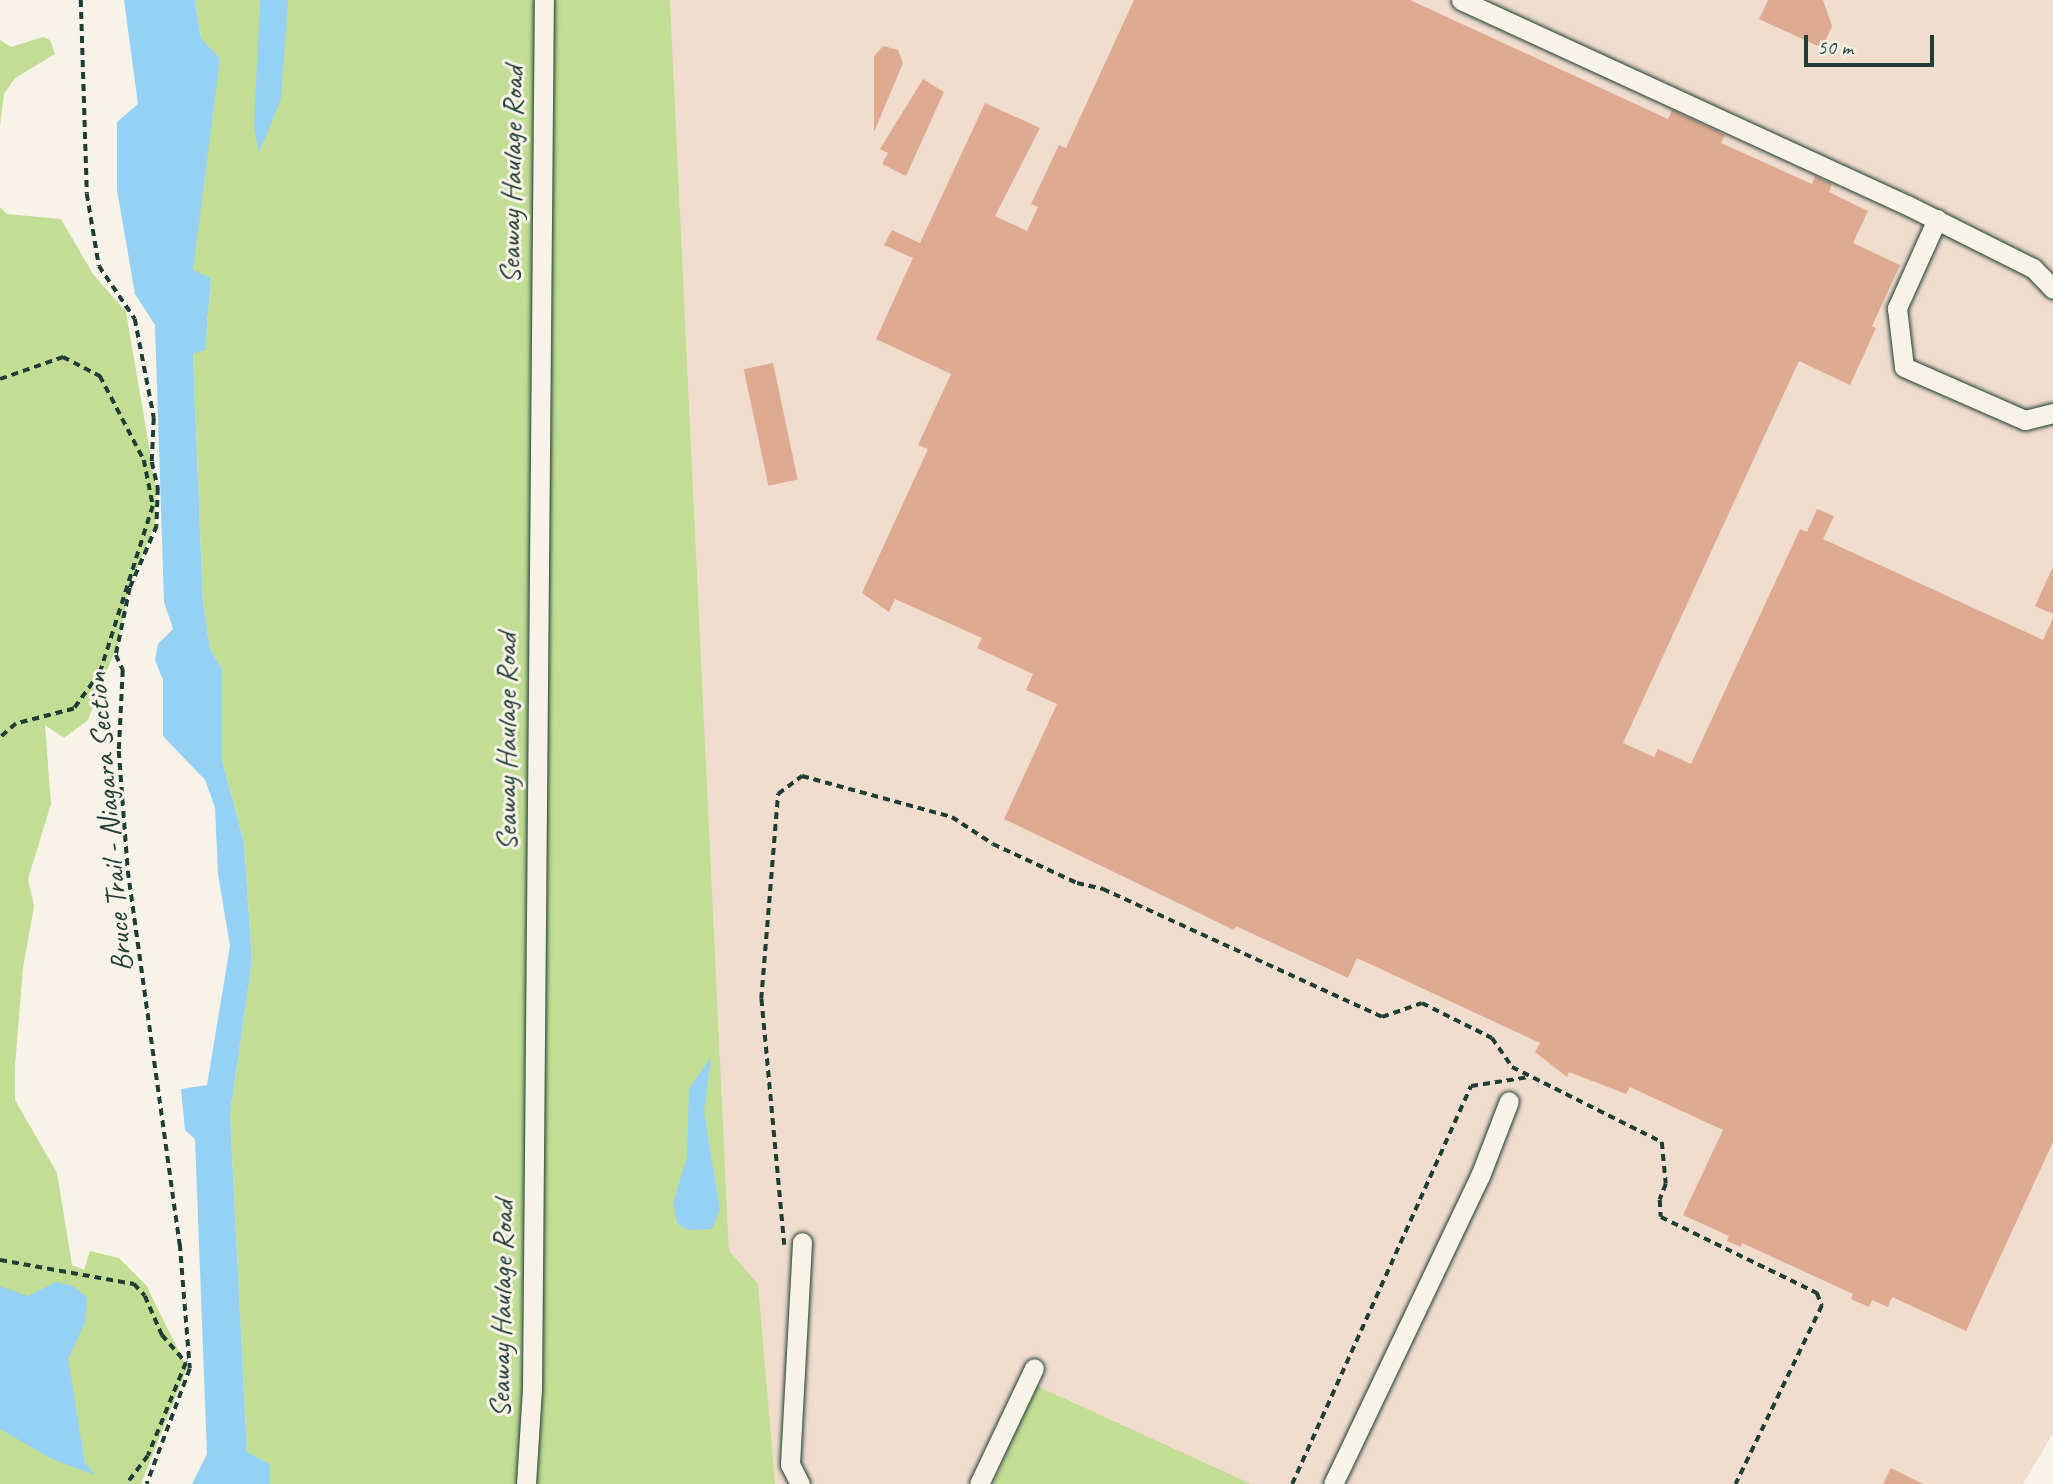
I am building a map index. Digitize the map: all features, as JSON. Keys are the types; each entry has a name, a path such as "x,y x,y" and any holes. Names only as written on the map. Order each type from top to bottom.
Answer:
{"street":[{"name":"Seaway Haulage Road","path":"526,1484 532,1389 544,0"},
{"path":"1461,0 1937,219 2033,268 2053,289"},
{"path":"1937,219 1897,308 1904,367 2025,420 2053,413"},
{"path":"1333,1484 1480,1176 1509,1101"},
{"path":"793,1245 790,1464 800,1484"},
{"path":"979,1484 1034,1368"}],"path":[{"name":"Bruce Trail - Niagara Section","path":"81,0 87,194 99,266 135,319 154,418 152,463 158,488 157,526 130,588 116,655 123,670 119,751 128,871 180,1244 190,1369 147,1484"},
{"path":"0,379 63,357 100,376 144,460 153,506 100,673 74,709 16,724 0,738"},
{"path":"793,1245 780,1236 761,999 778,794 802,776 952,817 992,844 1077,883 1103,889 1382,1017 1422,1003 1492,1038 1512,1067 1662,1142 1666,1184 1660,1200 1661,1217 1817,1293 1822,1306 1736,1484"},
{"path":"1293,1484 1471,1086 1531,1077"},
{"path":"0,1260 134,1284 145,1296 162,1335 186,1363 148,1456 127,1484"}],"shaded area":[{"path":"670,0 2053,0 2053,1433 2023,1484 740,1484"}],"green space":[{"path":"195,0 670,0 729,1251 758,1284 775,1484 270,1484 270,1464 247,1452 230,1114 252,961 244,842 222,760 222,669 210,649 203,603 193,354 205,349 211,278 193,271 201,38"},
{"path":"43,37 50,40 55,54 15,78 4,94 0,126 0,40 11,47"},
{"path":"0,207 7,214 61,219 93,274 126,312 156,487 155,525 129,587 119,640 88,720 64,738 45,725 51,804 28,879 34,906 23,968 15,1066 15,1100 57,1173 72,1265 84,1270 90,1251 119,1258 146,1285 187,1368 141,1484 0,1484"},
{"path":"1037,1386 1251,1484 993,1484"}],"water":[{"path":"124,0 195,0 201,38 220,59 193,270 211,278 205,350 193,354 203,603 210,649 222,669 222,760 244,842 252,961 230,1114 247,1452 270,1464 270,1484 192,1484 207,1454 195,1139 185,1130 181,1089 207,1085 230,946 218,874 215,807 205,780 163,736 163,680 155,660 158,644 173,629 164,602 155,325 135,294 117,190 117,122 138,104"},
{"path":"260,0 288,0 281,99 259,153 254,127"},
{"path":"711,1057 704,1112 720,1209 712,1229 688,1230 677,1223 673,1203 687,1157 689,1089"},
{"path":"56,1282 73,1286 87,1297 85,1323 68,1359 85,1463 95,1475 52,1459 0,1429 0,1286 28,1296"}],"building":[{"path":"1134,0 1410,0 1668,119 1672,110 1725,135 1721,143 1812,184 1815,176 1832,184 1829,192 1868,211 1853,243 1900,265 1872,326 1876,328 1850,385 1799,361 1623,743 1654,757 1658,749 1691,764 1800,529 1807,532 1817,509 1834,516 1823,539 2043,640 2053,618 2053,1142 1966,1331 1892,1297 1888,1307 1872,1300 1869,1307 1851,1299 1853,1294 1742,1243 1741,1247 1727,1241 1729,1236 1683,1215 1723,1130 1630,1087 1626,1094 1569,1072 1567,1077 1535,1052 1540,1043 1357,958 1348,978 1236,926 1234,930 1004,819 1057,704 1026,690 1033,674 977,648 982,638 895,599 889,612 862,593 928,449 918,445 951,374 876,339 913,258 884,245 892,230 920,243 985,103 1040,128 995,216 1027,231 1038,207 1031,204 1059,145 1066,148"},
{"path":"1768,0 1823,0 1832,26 1822,48 1759,19"},
{"path":"883,46 898,50 903,63 874,132 874,56"},
{"path":"923,79 944,92 906,176 882,164 888,153 880,149"},
{"path":"773,363 798,479 768,486 744,369"},
{"path":"2053,567 2053,614 2035,606"},
{"path":"1891,1468 1923,1484 1883,1484"}]}
